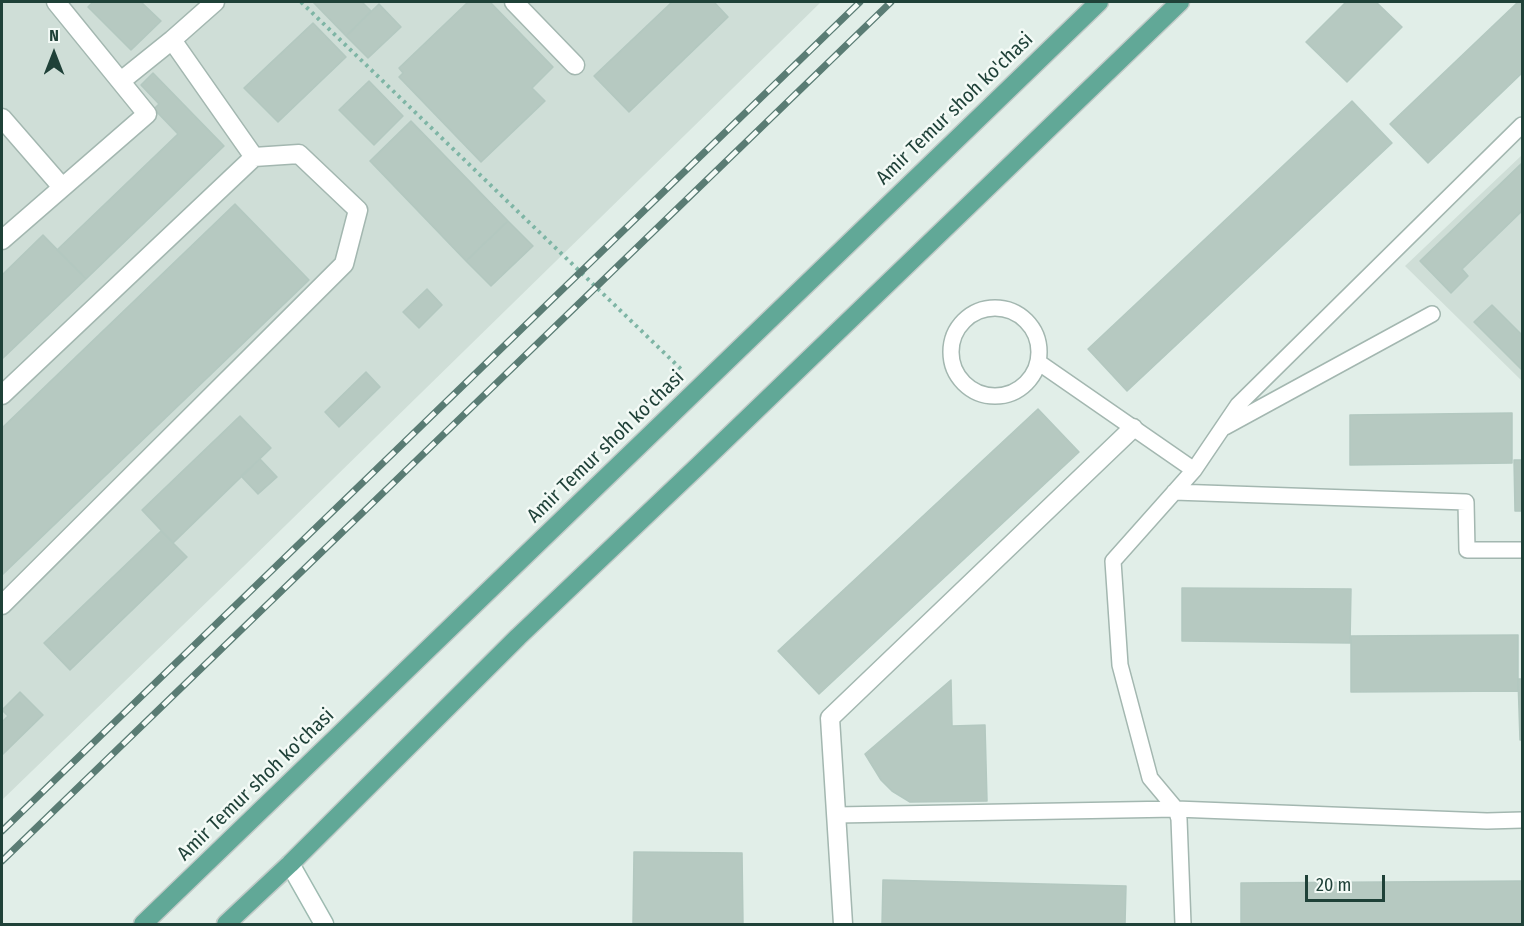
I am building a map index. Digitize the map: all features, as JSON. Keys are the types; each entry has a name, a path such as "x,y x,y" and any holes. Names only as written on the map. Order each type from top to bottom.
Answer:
{"main road":[{"name":"Amir Temur shoh ko'chasi","path":"143,924 1099,2"},
{"path":"226,924 291,864 518,637 1180,2"}],"street":[{"path":"2,240 147,114 56,2"},
{"path":"121,81 215,2"},
{"path":"514,2 575,65"},
{"path":"172,40 254,157"},
{"path":"2,118 62,187"},
{"path":"2,395 254,157 299,154 358,210 344,264 2,606"},
{"path":"843,924 830,718 1133,428"},
{"path":"291,864 324,924"}],"lane":[{"path":"1183,924 1179,819 1176,809 1149,778 1120,665 1113,561 1194,470 1238,405 1522,125"},
{"path":"1002,308 1015,312 1027,321 1035,332 1039,347 1038,362 1033,375 1023,386 1009,393 995,396 980,393 967,385 957,374 952,360 952,346 956,333 969,317 988,309 1002,308"},
{"path":"1222,428 1432,314"},
{"path":"1038,362 1194,470"},
{"path":"1174,492 1466,502 1467,550 1522,550"},
{"path":"836,815 1176,809 1487,821 1522,820"}],"path":[{"path":"302,2 699,388"}],"shaded area":[{"path":"2,2 821,2 2,800"},
{"path":"1522,155 1522,381 1405,266"}],"building":[{"path":"93,2 141,2 161,21 131,50 88,7"},
{"path":"313,2 362,2 371,11 346,36"},
{"path":"468,2 490,2 553,67 532,88 545,101 481,162 399,77 403,73 399,68"},
{"path":"672,2 714,2 728,17 629,112 594,76"},
{"path":"1346,2 1376,2 1402,27 1347,82 1306,42"},
{"path":"1518,2 1522,2 1522,73 1428,163 1390,124"},
{"path":"379,4 401,27 368,58 346,36"},
{"path":"313,23 346,57 278,122 244,88"},
{"path":"153,73 224,146 86,279 57,250 178,134 154,109 159,104 141,85"},
{"path":"369,81 403,116 374,145 339,110"},
{"path":"1352,101 1392,143 1127,391 1088,349"},
{"path":"411,121 508,221 466,261 370,161"},
{"path":"1522,163 1522,211 1462,269 1468,276 1451,293 1420,261"},
{"path":"235,204 309,280 2,575 2,428"},
{"path":"508,221 533,246 491,286 466,261"},
{"path":"43,235 86,279 2,359 2,275"},
{"path":"427,289 442,305 419,328 403,312"},
{"path":"1492,305 1522,335 1522,370 1474,322"},
{"path":"366,372 380,387 339,427 325,412"},
{"path":"1038,409 1079,452 819,694 778,651"},
{"path":"1512,413 1512,463 1350,465 1350,415"},
{"path":"240,416 271,448 173,543 142,510"},
{"path":"260,459 277,477 258,494 241,476"},
{"path":"1514,460 1522,460 1522,511 1515,511"},
{"path":"161,531 187,557 70,670 44,643"},
{"path":"1182,588 1351,589 1350,643 1182,641"},
{"path":"1518,635 1518,691 1351,692 1351,636"},
{"path":"1518,679 1522,679 1522,740 1520,740"},
{"path":"951,680 952,726 985,725 987,801 910,802 892,791 881,780 865,754"},
{"path":"20,692 43,715 2,755 2,722 8,716 2,710"},
{"path":"634,852 742,853 743,924 633,924"},
{"path":"883,880 1126,886 1125,924 882,924"},
{"path":"1522,881 1522,924 1241,924 1241,883"}],"railway":[{"path":"2,831 860,2"},
{"path":"2,861 891,2"}]}
